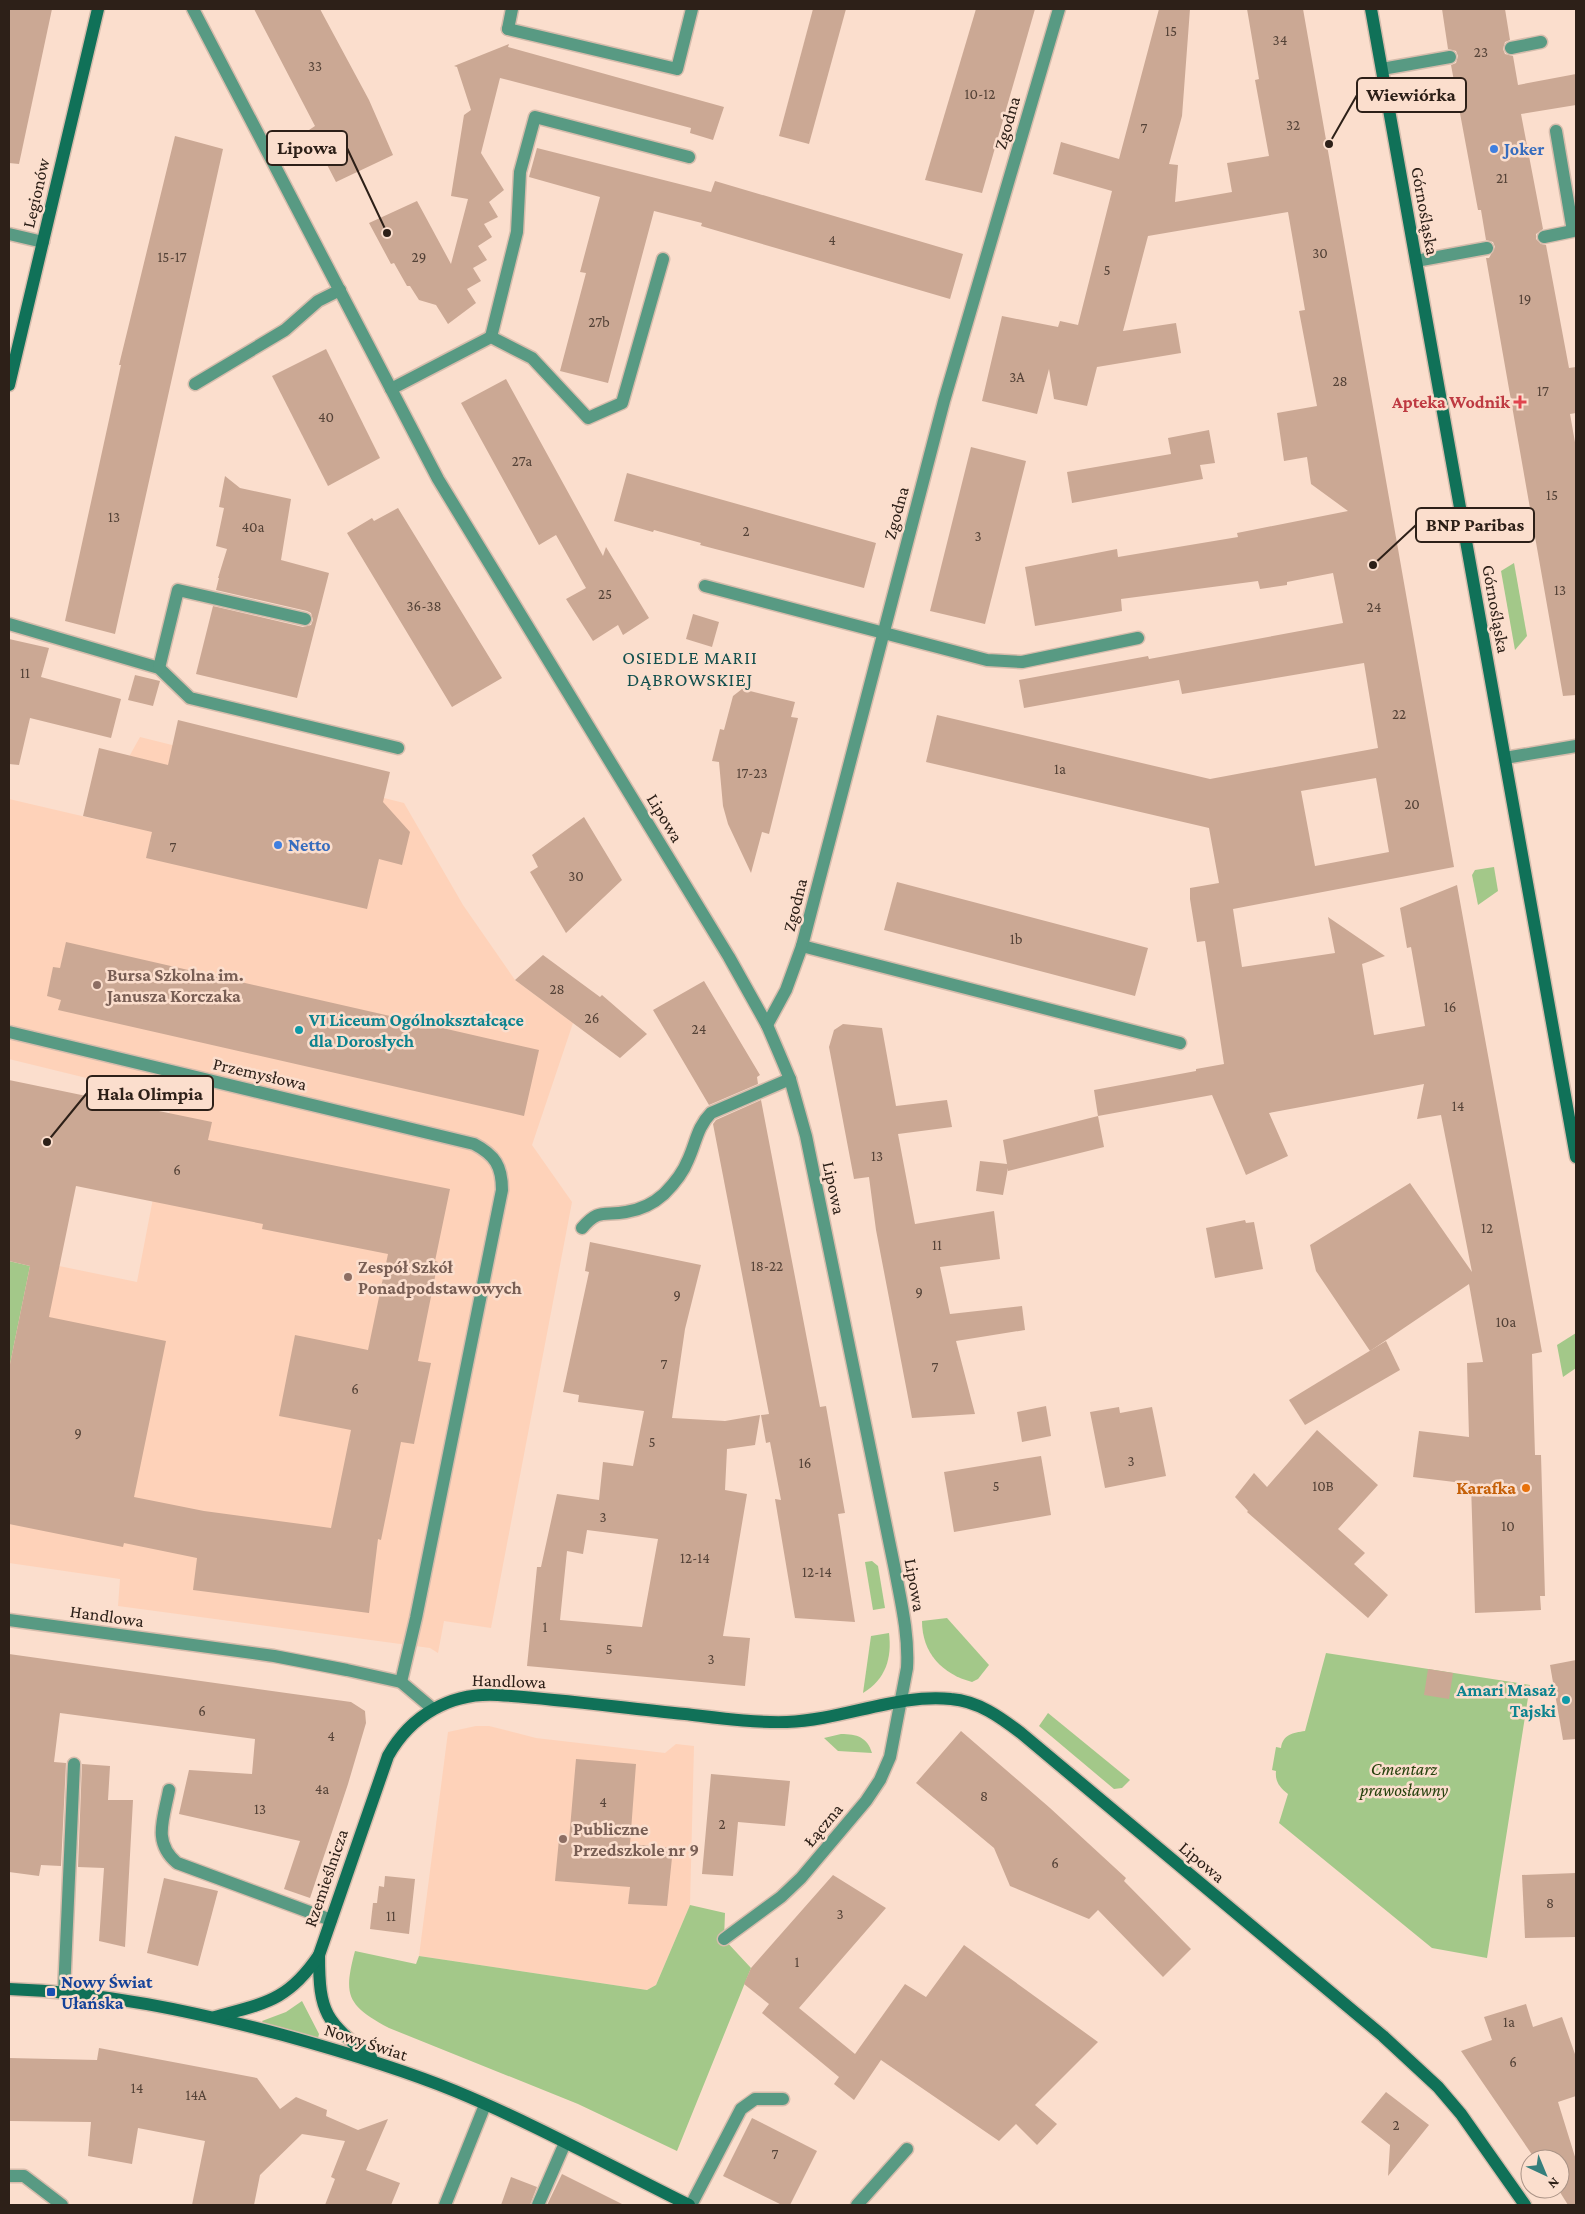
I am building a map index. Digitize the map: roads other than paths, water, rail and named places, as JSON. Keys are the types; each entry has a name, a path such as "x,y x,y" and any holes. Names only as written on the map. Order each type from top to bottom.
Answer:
{"street":[{"name":"Legionów","path":"9,385 98,9"},
{"name":"Lipowa","path":"193,9 438,479 729,958 767,1024 790,1079 806,1136 904,1614 908,1654 902,1702 936,1697 969,1702 1002,1719 1021,1734 1413,2063 1461,2114 1525,2205"},
{"path":"512,9 508,29 677,69 692,9"},
{"name":"Zgodna","path":"767,1024 786,990 802,946 944,401 1059,9"},
{"name":"Górnośląska","path":"1371,9 1576,1157"},
{"path":"1512,48 1541,42"},
{"path":"1382,69 1450,57"},
{"path":"391,389 491,337 517,232 520,172 535,117 689,157"},
{"path":"1544,237 1574,231 1556,131"},
{"path":"9,234 42,242"},
{"path":"1416,261 1487,248"},
{"path":"491,337 532,358 588,418 622,403 663,259"},
{"path":"195,384 285,330 318,301 340,290"},
{"path":"705,586 987,660 1022,662 1138,638"},
{"path":"159,668 178,590 306,619"},
{"path":"9,624 159,668 190,698 398,748"},
{"path":"1505,758 1576,746"},
{"path":"802,946 1180,1043"},
{"name":"Przemysłowa","path":"9,1032 474,1144 488,1151 498,1161 502,1174 502,1190 416,1618 400,1682"},
{"path":"582,1228 591,1218 600,1213 624,1213 643,1208 663,1195 676,1182 688,1162 698,1131 703,1121 711,1113 790,1079"},
{"name":"Handlowa","path":"9,1620 274,1656 400,1682 433,1709 461,1698 488,1694 737,1720 786,1722 832,1718 902,1702"},
{"name":"Łączna","path":"724,1939 781,1897 801,1878 866,1801 880,1780 890,1757 902,1702"},
{"name":"Rzemieślnicza","path":"215,2017 273,2000 286,1993 307,1974 319,1956 388,1756 406,1729 433,1709"},
{"path":"64,1992 74,1764"},
{"path":"169,1790 161,1836 165,1851 177,1863 331,1920"},
{"path":"319,1956 319,1988 326,2014 342,2034 377,2062"},
{"name":"Nowy Świat","path":"9,1989 64,1992 126,1999 215,2017 377,2062 455,2091 690,2205"},
{"path":"690,2205 741,2109 755,2099 783,2099"},
{"path":"445,2205 485,2105"},
{"path":"538,2205 565,2143"},
{"path":"857,2205 907,2150"},
{"path":"9,2176 24,2176 62,2205"}],"place":[{"name":"Wiewiórka","path":"1329,144"},
{"name":"Joker","path":"1494,149"},
{"name":"Lipowa","path":"387,233"},
{"name":"Apteka Wodnik","path":"1520,402"},
{"name":"BNP Paribas","path":"1373,565"},
{"name":"Netto","path":"278,845"},
{"name":"Bursa Szkolna im. Janusza Korczaka","path":"97,985"},
{"name":"VI Liceum Ogólnokształcące dla Dorosłych","path":"299,1030"},
{"name":"Hala Olimpia","path":"47,1142"},
{"name":"Zespół Szkół Ponadpodstawowych","path":"348,1277"},
{"name":"Karafka","path":"1526,1488"},
{"name":"Amari Masaż Tajski","path":"1566,1700"},
{"name":"Publiczne Przedszkole nr 9","path":"563,1839"},
{"name":"Nowy Świat Ułańska","path":"51,1992"}],"district":[{"name":"OSIEDLE MARII DĄBROWSKIEJ","path":"690,668"}],"park label":[{"name":"Cmentarz prawosławny","path":"1404,1779"}]}
